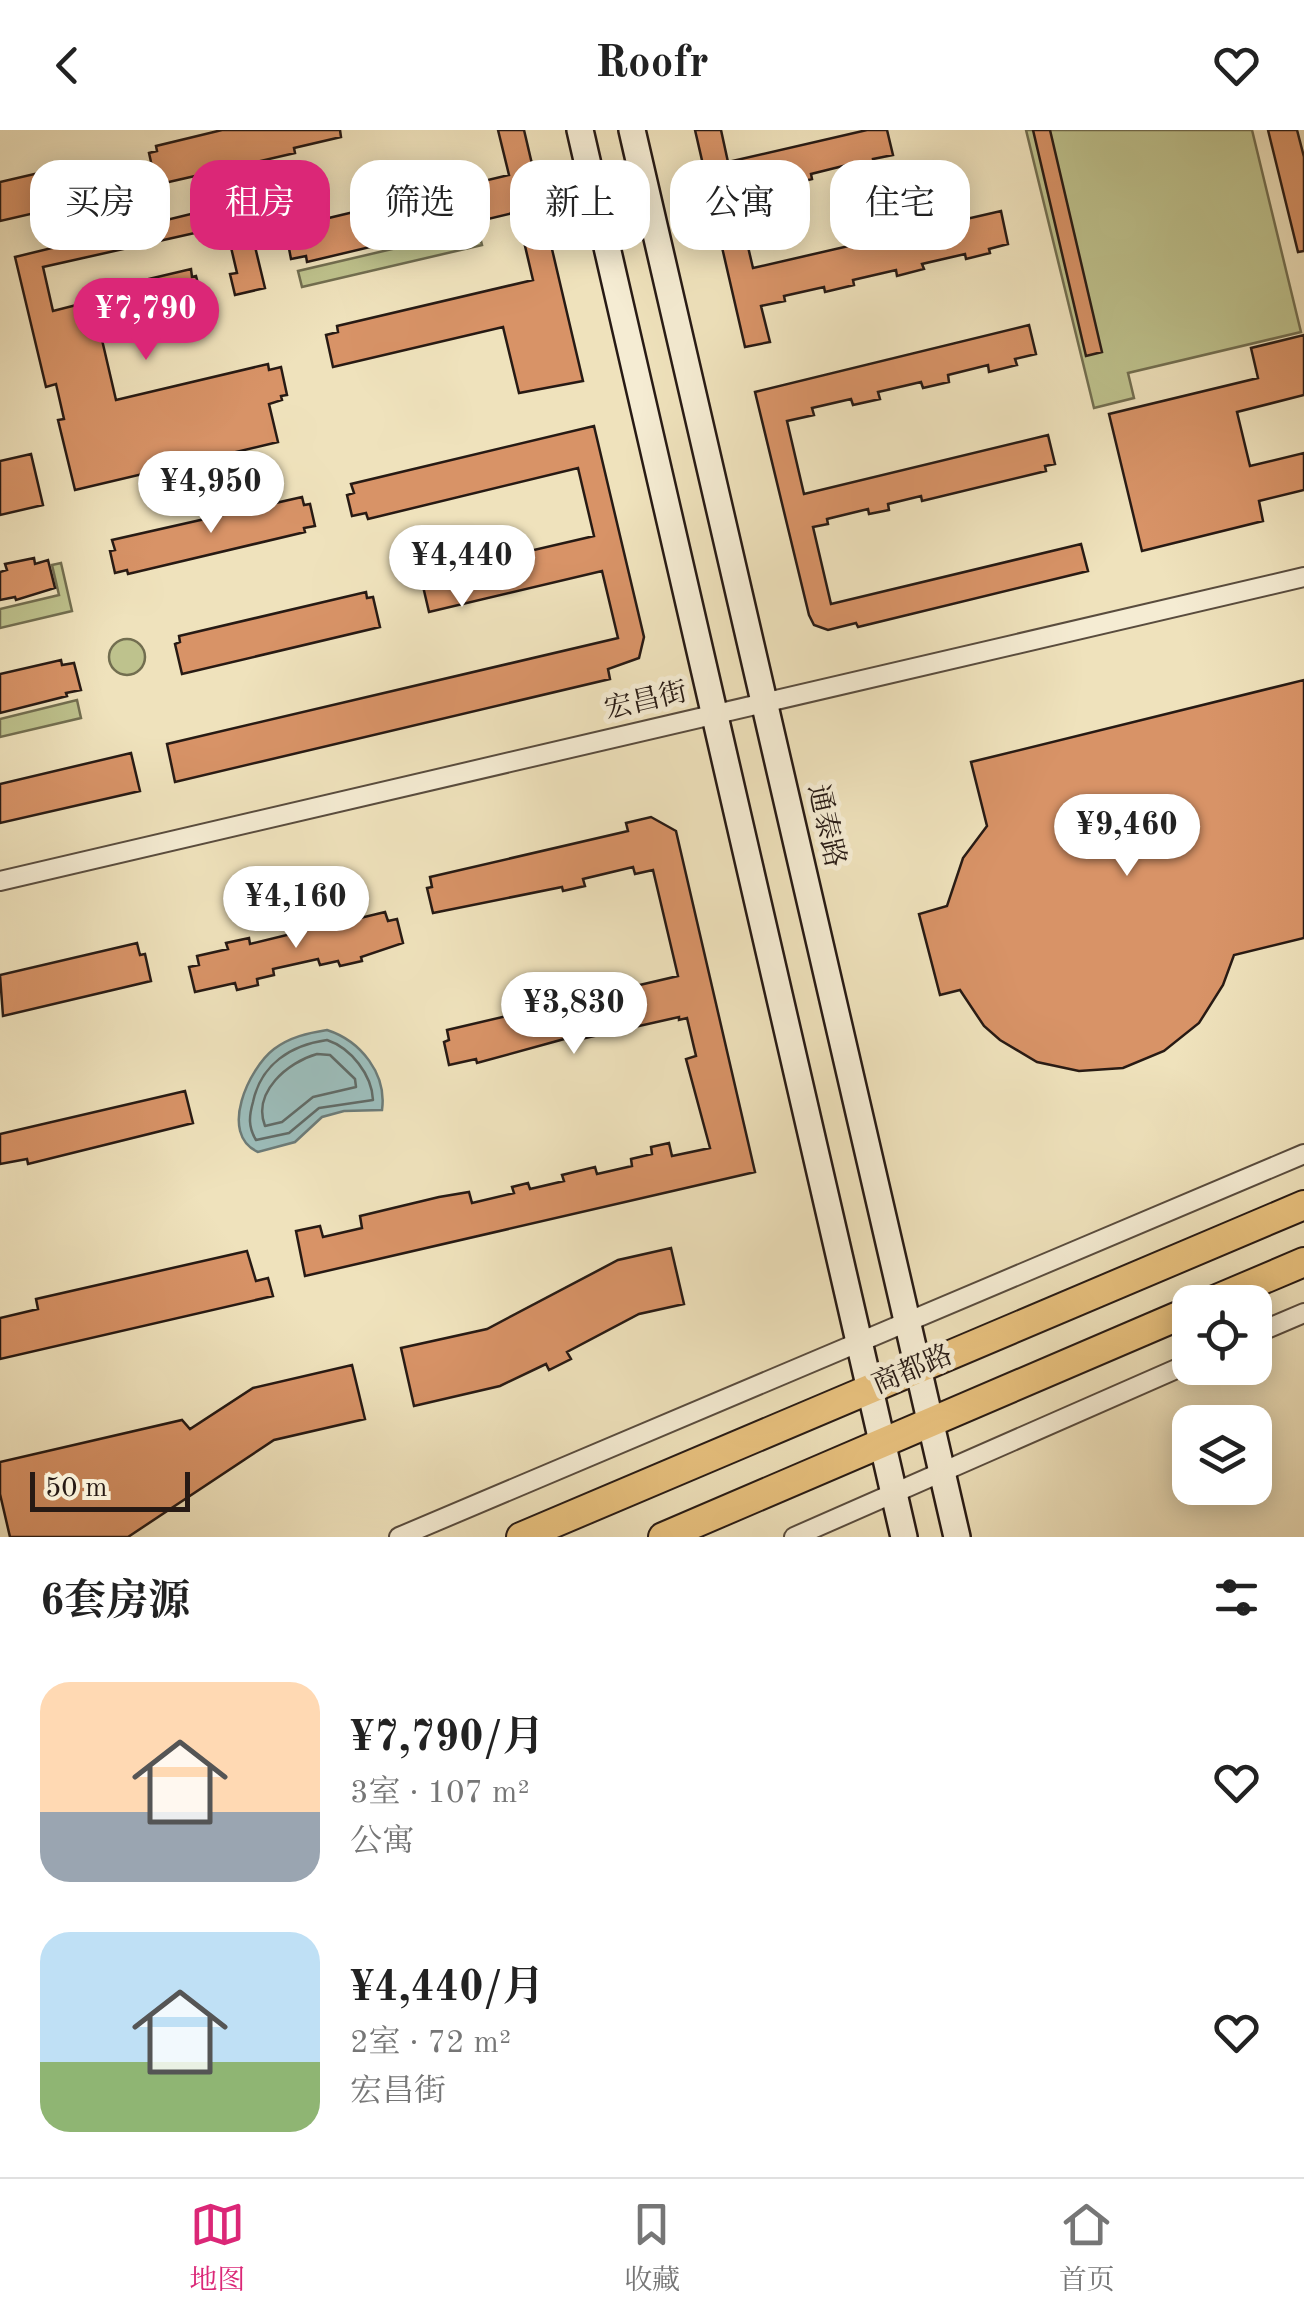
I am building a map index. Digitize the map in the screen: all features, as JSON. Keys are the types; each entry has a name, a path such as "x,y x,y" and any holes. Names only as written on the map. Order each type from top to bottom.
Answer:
{"main road":[{"name":"商都路","path":"521,1537 1304,1205"},
{"path":"1250,1285 1304,1262"},
{"name":"商都路","path":"663,1537 1172,1319"}],"street":[{"path":"580,130 904,1537"},
{"name":"通泰路","path":"632,130 957,1537"},
{"name":"宏昌街","path":"0,881 1304,576"},
{"path":"399,1537 1304,1154"},
{"path":"1272,1326 1304,1312"},
{"path":"794,1537 1172,1370"}],"green space":[{"path":"1026,130 1252,130 1301,332 1128,373 1134,398 1094,408"},
{"path":"388,250 461,250 302,287 298,271"},
{"path":"61,563 72,611 0,628 0,609 59,595 52,565"},
{"path":"127,639 140,644 145,657 140,670 127,675 114,670 109,657 114,644"},
{"path":"77,700 81,718 0,737 0,719"}],"water":[{"path":"327,1030 351,1042 369,1061 380,1084 382,1110 344,1111 322,1117 295,1142 258,1152 246,1143 240,1131 239,1117 247,1085 274,1049 299,1036"}],"building":[{"path":"222,130 340,130 341,137 294,148 295,153 265,160 190,160 190,177 170,182 170,160 151,160 149,153 157,151 156,146"},
{"path":"498,130 524,130 531,160 510,160 510,214 490,218 490,180 509,175"},
{"path":"695,130 721,130 728,160 702,160"},
{"path":"867,130 887,130 893,155 873,160 830,160 830,169 811,174 810,180 810,160 737,160"},
{"path":"1033,130 1050,130 1102,352 1086,356"},
{"path":"1268,130 1297,130 1304,157 1304,251 1298,252"},
{"path":"30,175 30,214 0,221 0,182"},
{"path":"1001,211 1008,244 966,259 965,254 922,264 924,269 897,276 896,270 853,280 854,285 825,292 824,287 784,296 785,301 761,306 770,342 745,347 723,250 749,250 753,268 831,250 970,250 970,218"},
{"path":"350,213 350,250 357,250 307,262 306,256 291,259 289,250 330,250 330,218"},
{"path":"190,214 190,234 170,239 170,219"},
{"path":"44,250 119,250 43,267 53,311 100,299 98,291 191,269 203,303 99,327 116,400 268,364 269,370 281,367 287,395 269,404 278,442 75,490 58,420 64,419 56,384 46,387 15,257"},
{"path":"232,250 256,250 265,288 235,295 230,274 237,273"},
{"path":"526,250 552,250 583,381 519,393 503,327 333,367 326,335 338,332 337,326 533,280"},
{"path":"1029,325 1036,354 1015,359 1017,365 989,372 988,365 948,375 949,382 923,388 921,382 878,392 880,399 853,405 851,399 812,408 814,415 787,421 804,494 1048,435 1055,464 1045,466 1046,471 922,501 921,496 888,504 889,510 869,514 868,509 827,519 828,524 813,527 831,604 1081,544 1088,571 858,627 856,623 828,630 814,625 755,392"},
{"path":"1304,335 1304,395 1237,412 1250,466 1304,453 1304,490 1259,501 1263,521 1142,551 1109,414 1258,378 1251,348"},
{"path":"594,426 644,637 639,658 608,669 610,679 175,782 167,744 618,638 602,571 429,612 422,582 427,581 426,575 594,536 578,468 368,519 366,513 352,516 347,495 354,493 351,484"},
{"path":"31,454 43,505 0,515 0,461"},
{"path":"302,497 304,505 310,504 315,526 304,528 305,532 128,574 127,570 115,573 112,540"},
{"path":"34,558 35,564 48,560 55,588 16,600 0,600 0,572 7,570 5,564"},
{"path":"366,592 367,598 373,597 380,627 182,674 175,644 180,642 179,636"},
{"path":"61,660 62,665 74,663 81,690 0,713 0,674"},
{"path":"1304,680 1304,938 1234,955 1223,985 1199,1023 1164,1051 1123,1068 1079,1071 1037,1062 984,1026 960,990 940,995 919,914 947,906 963,858 987,826 971,762"},
{"path":"131,753 140,791 0,823 0,784"},
{"path":"651,817 676,831 755,1172 305,1276 296,1231 320,1226 323,1237 362,1228 360,1216 439,1197 469,1192 472,1203 514,1193 512,1187 528,1183 530,1189 564,1181 562,1175 595,1167 597,1174 632,1166 631,1159 652,1154 651,1147 669,1143 672,1156 710,1148 686,1059 696,1056 687,1018 568,1042 568,1038 477,1063 476,1059 449,1065 444,1042 449,1040 447,1030 678,976 653,870 635,874 633,867 583,879 585,886 563,891 562,887 433,913 427,888 432,887 430,877 628,831 626,823"},
{"path":"385,912 388,921 397,919 403,943 361,957 362,961 340,966 338,961 320,965 318,959 273,969 274,975 257,979 258,985 237,990 235,983 195,992 189,967 199,965 197,956 228,949 226,943 249,938 250,944 332,924 331,918 351,914 352,920"},
{"path":"137,943 140,955 145,954 151,981 3,1016 0,975"},
{"path":"185,1091 193,1123 28,1164 27,1159 0,1164 0,1134"},
{"path":"671,1248 684,1304 639,1314 567,1352 571,1359 549,1370 546,1364 500,1386 414,1406 401,1348 487,1329 618,1260"},
{"path":"247,1251 256,1281 268,1278 273,1296 0,1359 0,1318 38,1309 36,1299"},
{"path":"352,1365 365,1419 274,1440 128,1537 10,1537 0,1494 0,1462 182,1420 190,1429 253,1388"}]}
